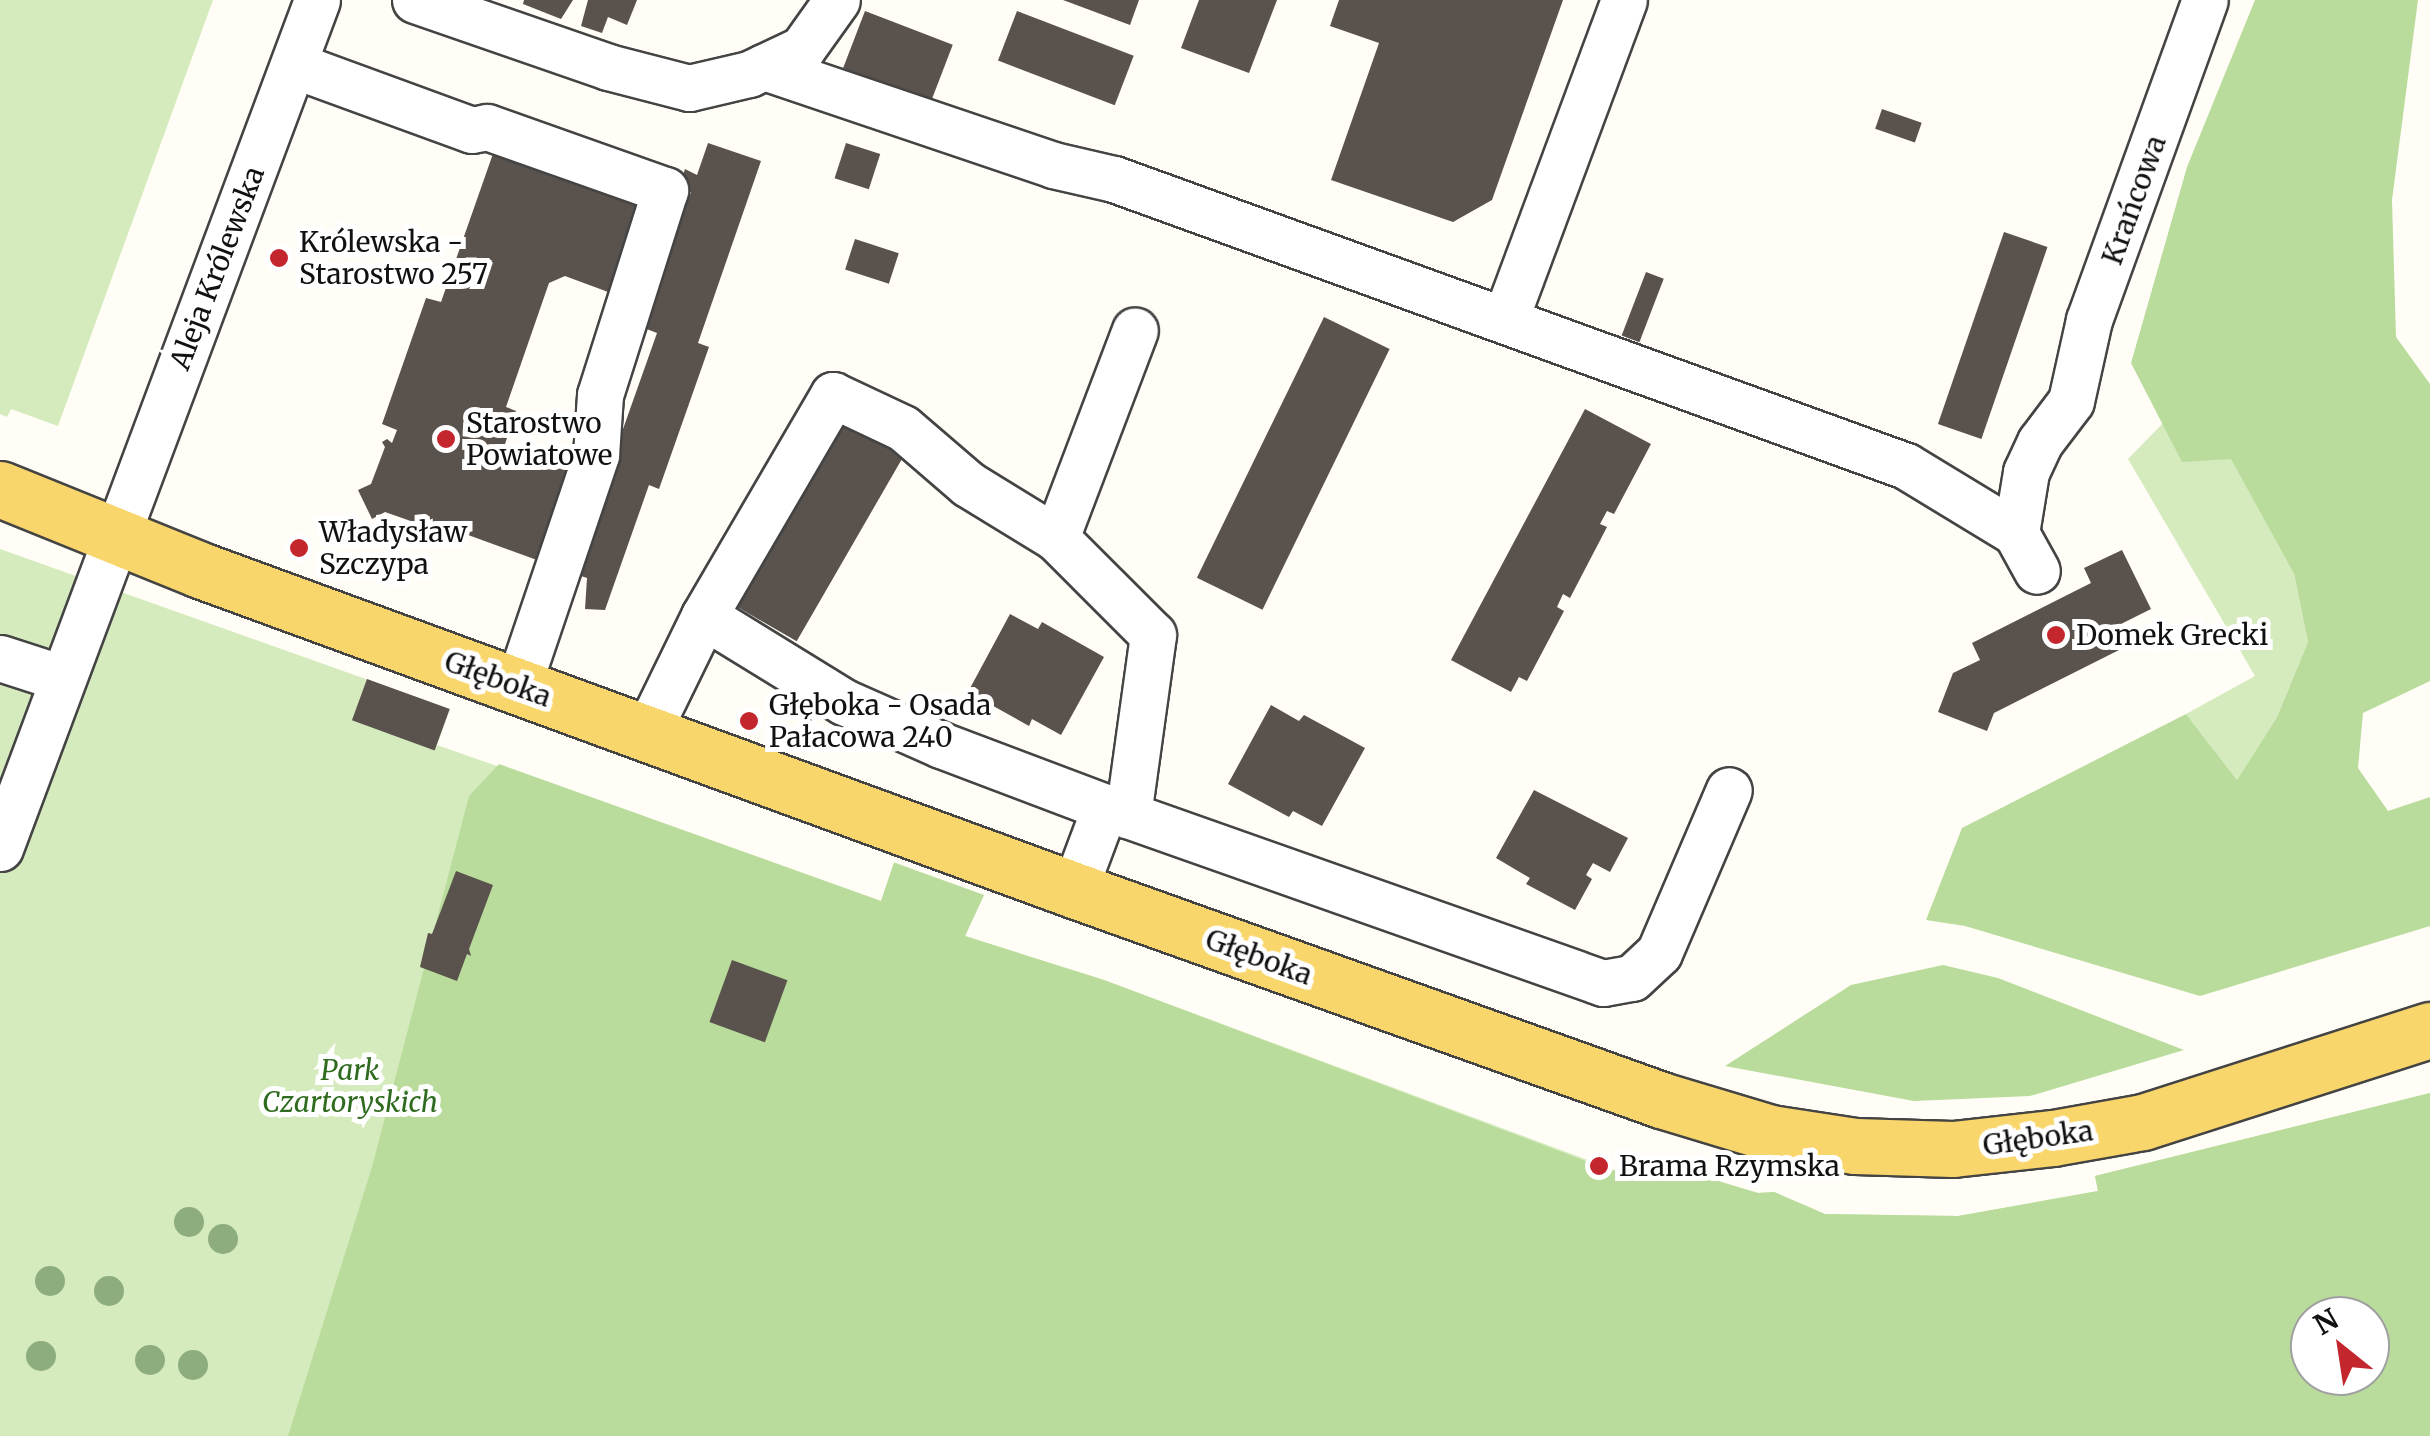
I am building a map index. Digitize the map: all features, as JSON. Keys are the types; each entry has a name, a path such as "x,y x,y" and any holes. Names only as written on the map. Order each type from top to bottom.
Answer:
{"main road":[{"name":"Głęboka","path":"0,489 116,536 1074,890 1661,1100 1770,1133 1855,1146 1953,1150 2052,1138 2143,1122 2430,1030"}],"street":[{"name":"Aleja Królewska","path":"0,848 317,0"},
{"path":"415,0 608,68 689,88 764,67 802,49 837,0"},
{"path":"764,67 1053,166 1114,178 1505,320 1624,0"},
{"name":"Krańcowa","path":"1505,320 1906,466 2027,552 2026,472 2040,442 2070,402 2089,320 2205,0"},
{"path":"294,65 472,130 487,127 666,190 600,395 596,455 518,686"},
{"path":"1056,538 1135,330"},
{"path":"647,733 704,616 834,395 904,428 968,484 1056,538 1153,635 1117,811 1074,890"},
{"path":"704,616 844,702 941,745 1603,983 1632,978 1659,953 1729,790"},
{"path":"0,658 62,678"}],"green space":[{"path":"0,0 213,0 58,426 11,409 7,417 0,414"},
{"path":"2255,0 2418,0 2392,200 2396,337 2430,384 2430,681 2363,713 2358,768 2388,811 2430,797 2430,926 2200,996 1965,926 1926,920 1962,828 2186,714 2237,780 2277,717 2308,642 2294,574 2231,459 2182,462 2131,363 2187,167"},
{"path":"2163,423 2182,461 2231,458 2294,574 2308,642 2277,717 2237,780 2186,714 2255,676 2128,459"},
{"name":"Park Czartoryskich","path":"0,549 450,709 437,745 881,901 894,862 984,895 965,936 1104,980 1628,1175 1638,1157 1758,1193 1774,1192 1825,1214 1958,1216 2098,1191 2095,1176 2430,1093 2430,1436 0,1436"},
{"name":"Park Czartoryskich","path":"499,764 881,901 894,863 984,895 965,936 1104,980 1599,1166 1629,1175 1638,1157 1758,1193 1774,1192 1825,1214 1958,1216 2098,1191 2095,1176 2430,1093 2430,1436 288,1436 372,1167 469,796"},
{"path":"1943,965 1998,978 2184,1050 2030,1096 1914,1101 1725,1066 1851,985"}],"building":[{"path":"524,0 573,0 561,19 523,4"},
{"path":"588,0 637,0 627,25 608,17 602,33 581,26"},
{"path":"1063,0 1139,0 1130,25"},
{"path":"1199,0 1277,0 1249,73 1181,48"},
{"path":"1339,0 1563,0 1492,200 1453,222 1331,180 1379,43 1330,26"},
{"path":"865,11 953,45 931,102 843,68"},
{"path":"1017,11 1134,56 1115,105 998,60"},
{"path":"1882,109 1922,123 1915,143 1875,129"},
{"path":"708,143 761,161 698,343 709,347 659,489 649,485 605,610 585,609 587,578 572,573 657,333 644,328 655,298 630,289 627,299 565,276 549,283 506,407 516,411 504,447 581,473 548,564 427,520 429,528 425,531 422,525 385,512 372,519 358,490 371,484 385,447 382,442 387,439 392,443 397,430 382,424 426,298 441,302 495,148 659,207 647,242 671,249 691,192 679,188 685,169 697,175"},
{"path":"846,143 880,154 869,189 835,178"},
{"path":"2004,232 2047,247 1981,439 1938,424"},
{"path":"855,239 899,253 889,284 845,269"},
{"path":"1646,272 1664,279 1639,342 1622,335"},
{"path":"1324,317 1390,349 1262,610 1197,578"},
{"path":"1585,409 1651,444 1614,514 1607,511 1600,524 1607,527 1570,598 1563,594 1557,607 1564,611 1527,681 1519,677 1511,692 1451,660"},
{"path":"839,414 906,452 797,641 730,603"},
{"name":"Domek Grecki","path":"2122,550 2151,609 2117,626 2127,646 1994,713 1987,731 1938,712 1953,673 1980,660 1972,643 2091,583 2084,568"},
{"path":"1010,614 1038,629 1042,622 1104,657 1061,735 1032,719 1029,726 968,692"},
{"path":"367,679 450,709 435,750 352,720"},
{"path":"1271,705 1299,721 1304,715 1365,748 1322,826 1293,811 1289,817 1228,784"},
{"path":"1534,790 1628,838 1610,872 1593,863 1586,875 1592,879 1575,910 1526,884 1530,878 1496,858"},
{"path":"456,871 493,885 469,949 471,956 467,954 457,981 420,967 428,933 432,934"},
{"path":"732,960 787,980 765,1042 709,1022"}],"place":[{"name":"Królewska - Starostwo 257","path":"279,258"},
{"name":"Starostwo Powiatowe","path":"446,439"},
{"name":"Władysław Szczypa","path":"299,548"},
{"name":"Domek Grecki","path":"2056,635"},
{"name":"Głęboka - Osada Pałacowa 240","path":"749,721"},
{"name":"Brama Rzymska","path":"1599,1166"}]}
